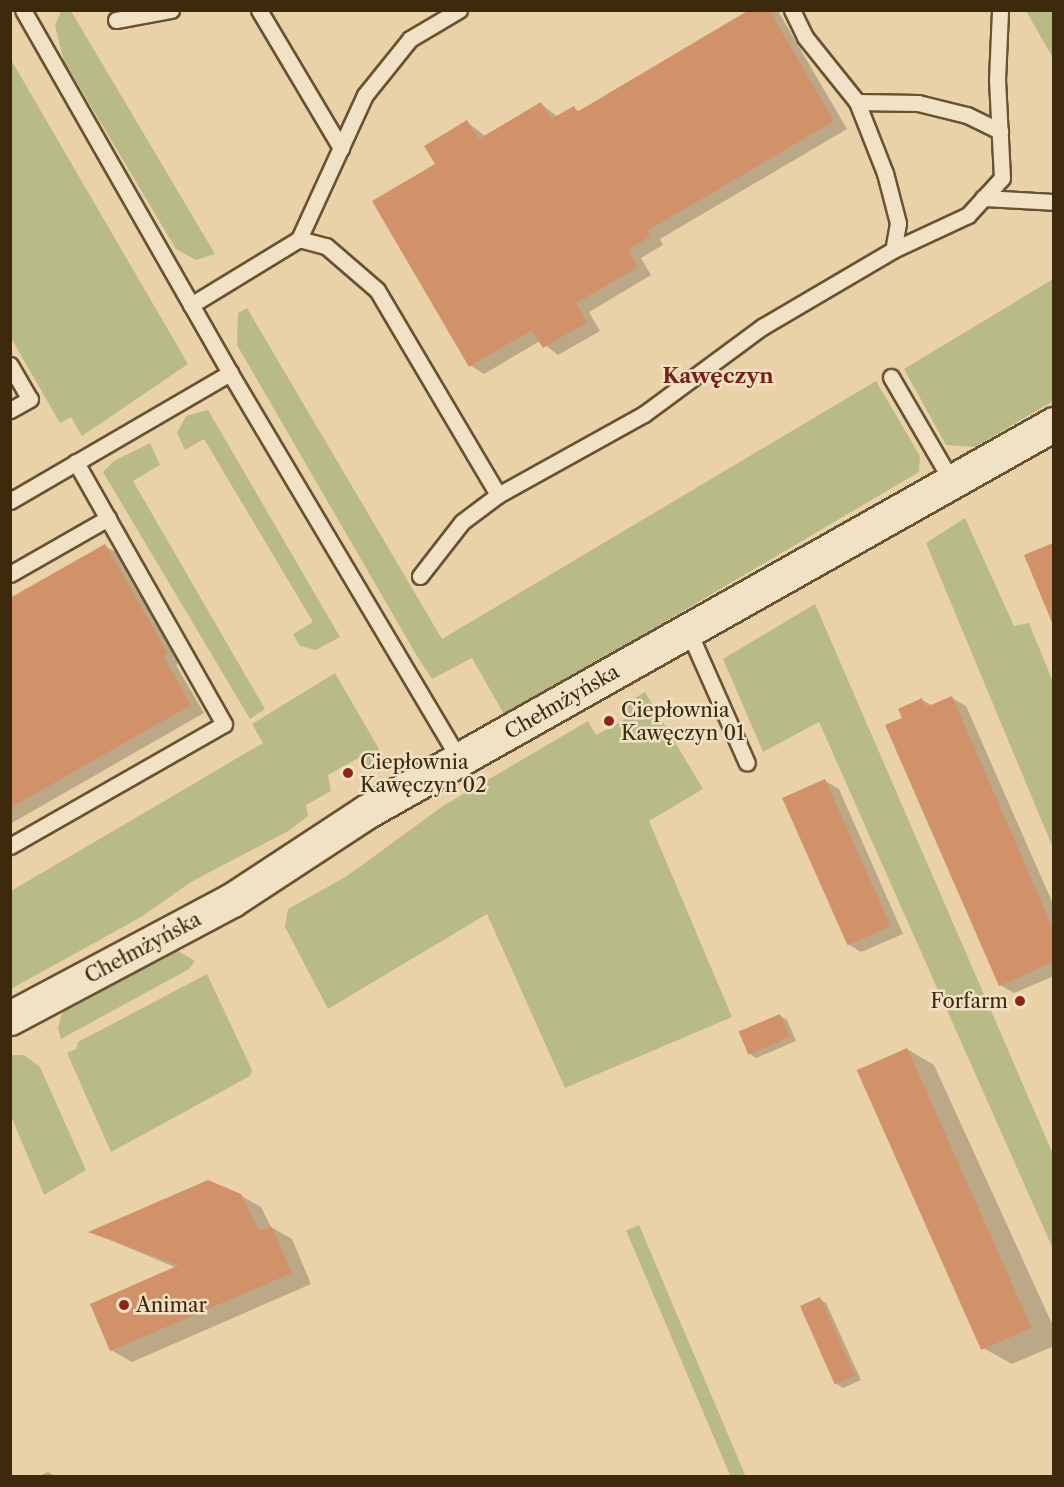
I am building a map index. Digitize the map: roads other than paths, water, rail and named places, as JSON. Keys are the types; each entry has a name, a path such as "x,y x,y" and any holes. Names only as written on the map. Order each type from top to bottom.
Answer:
{"street":[{"name":"Chełmżyńska","path":"10,1018 232,900 366,812 460,761 1053,424"}],"lane":[{"path":"22,10 230,373 460,761"},
{"path":"116,20 171,10"},
{"path":"260,10 341,148"},
{"path":"191,305 299,239 365,96 410,39 459,10"},
{"path":"792,10 805,37 857,102 885,173 898,223 893,250"},
{"path":"420,576 462,522 498,495 644,414 762,327 893,250 968,215 1002,178 997,80 1000,10"},
{"path":"857,102 918,103 967,115 1000,131"},
{"path":"983,198 1053,202"},
{"path":"299,239 326,246 377,290 498,495"},
{"path":"10,365 30,399 10,410"},
{"path":"10,501 230,373"},
{"path":"891,377 952,482"},
{"path":"10,846 224,724 76,462"},
{"path":"10,574 108,518"},
{"path":"688,630 747,763"}],"place":[{"name":"Ciepłownia Kawęczyn 01","path":"609,721"},
{"name":"Ciepłownia Kawęczyn 02","path":"348,773"},
{"name":"Forfarm","path":"1020,1001"},
{"name":"Animar","path":"124,1305"}],"district":[{"name":"Kawęczyn","path":"718,376"}]}
